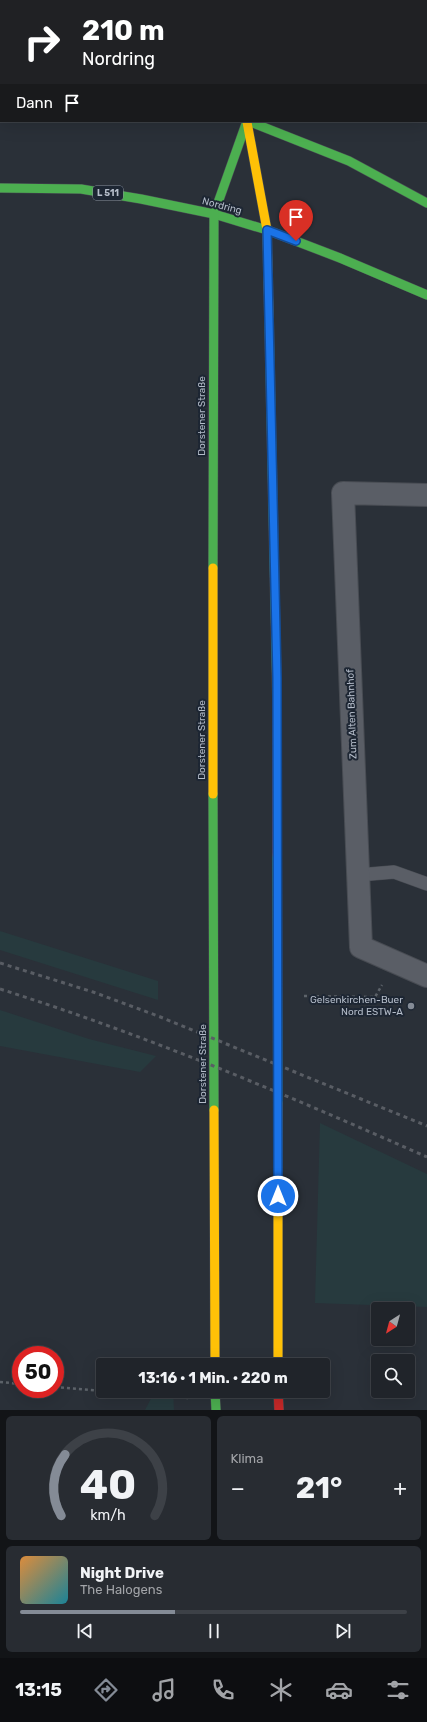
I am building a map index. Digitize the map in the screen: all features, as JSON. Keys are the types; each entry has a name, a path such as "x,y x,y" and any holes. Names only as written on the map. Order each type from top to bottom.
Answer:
{"main road":[{"path":"247,122 267,230 277,678 278,1358"},
{"name":"Dorstener Straße","path":"215,1358 213,699 214,214 247,122"},
{"path":"250,122 349,161 427,203"},
{"name":"Nordring","path":"0,188 81,189 141,199 214,214 267,230 340,258 427,295"},
{"path":"278,1398 278,1410"}],"street":[{"name":"Zum Alten Bahnhof","path":"427,494 343,493 361,947 427,976"}],"lane":[{"path":"358,875 394,872 427,884"}],"path":[{"path":"277,995 375,997 395,962"},
{"path":"0,1382 12,1383"},
{"path":"64,1388 216,1400"}],"green space":[{"path":"0,931 158,981 158,1000 0,950"},
{"path":"0,1010 89,1039 156,1056 140,1072 0,1046"},
{"path":"320,1123 427,1174 427,1307 415,1307 415,1302 371,1302 371,1305 315,1303"},
{"path":"151,1398 173,1398 174,1410 145,1410"}],"railway":[{"path":"0,963 93,992 158,1016 427,1126"},
{"path":"0,989 109,1026 216,1067 427,1157"}],"traffic: fast":[{"path":"213,568 214,214 247,122"},
{"path":"251,122 349,161 427,203"},
{"path":"0,188 81,189 141,199 214,214 267,230 340,258 427,295"},
{"path":"269,318 277,698"},
{"path":"213,794 214,1110"},
{"path":"277,855 278,1103"},
{"path":"215,1398 216,1410"}],"traffic: slow":[{"path":"247,122 267,230 269,318"},
{"path":"213,568 213,794"},
{"path":"278,1103 278,1358"},
{"path":"214,1110 215,1358"}],"traffic: jam":[{"path":"277,698 277,855"},
{"path":"278,1398 279,1410"}],"place":[{"name":"Gelsenkirchen-Buer Nord ESTW-A","path":"411,1006"}],"route":[{"path":"278,1196 277,678 267,230 296,241"}]}
